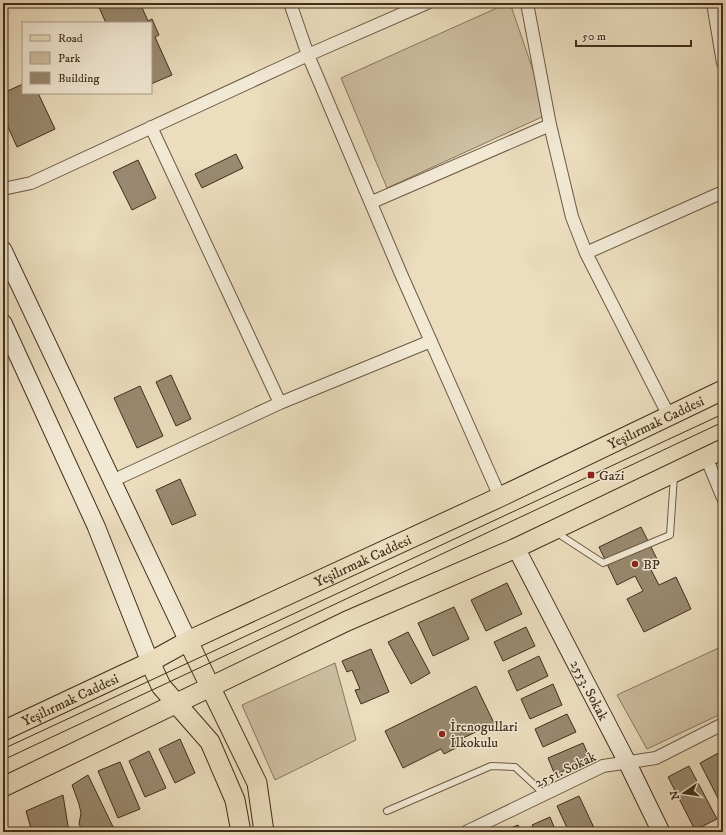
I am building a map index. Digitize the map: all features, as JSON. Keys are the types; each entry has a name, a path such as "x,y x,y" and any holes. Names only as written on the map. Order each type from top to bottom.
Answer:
{"main road":[{"path":"3,250 188,641 202,667 209,686 257,783 264,832"},
{"path":"3,323 96,526 161,686 210,742 235,800 241,832"},
{"name":"Yeşilırmak Caddesi","path":"3,732 150,662 188,641 500,497 723,390"},
{"path":"3,788 209,686 347,621 516,548 674,471 723,449"},
{"name":"2553. Sokak","path":"516,548 627,762 658,831"}],"street":[{"path":"290,3 308,55 500,497"},
{"path":"3,189 31,183 308,55 427,3"},
{"path":"527,3 550,125 572,217 586,253 669,416"},
{"path":"713,3 723,63"},
{"path":"372,202 550,125"},
{"path":"151,127 280,403"},
{"path":"586,253 723,192"},
{"path":"112,481 280,403 432,341"},
{"path":"706,457 723,498"},
{"name":"2551. Sokak","path":"466,832 603,766 656,758 723,724"}],"lane":[{"path":"554,530 603,563 670,535 674,471"},
{"path":"387,811 491,766 515,767 538,788 543,795"}],"green space":[{"path":"510,3 538,85 542,117 387,188 341,78"},
{"path":"723,646 723,713 647,749 617,695"},
{"path":"335,663 356,740 275,780 242,705"}],"building":[{"path":"97,3 140,3 148,21 152,19 159,35 155,37 172,75 152,84 152,22 106,22"},
{"path":"22,84 22,94 38,94 55,129 17,147 3,116 3,93"},
{"path":"236,154 243,168 202,188 195,174"},
{"path":"138,160 156,198 132,210 113,172"},
{"path":"171,375 191,419 176,426 156,382"},
{"path":"140,386 163,436 137,448 114,398"},
{"path":"180,479 196,515 172,525 156,490"},
{"path":"641,527 659,563 650,568 659,585 676,577 691,609 644,632 627,599 643,591 635,576 617,585 599,547"},
{"path":"507,583 522,614 486,631 471,600"},
{"path":"454,607 469,639 433,656 418,623"},
{"path":"526,627 535,646 503,661 494,642"},
{"path":"408,632 430,673 411,684 388,642"},
{"path":"371,649 389,692 361,704 355,690 360,689 352,670 347,672 342,661"},
{"path":"539,656 548,676 517,691 508,671"},
{"path":"553,684 562,705 530,719 521,699"},
{"path":"476,686 494,723 455,742 458,747 444,754 441,749 403,768 385,731"},
{"path":"567,714 576,732 543,747 535,729"},
{"path":"180,739 195,773 175,783 159,749"},
{"path":"583,743 590,759 555,775 548,758"},
{"path":"149,751 166,788 145,797 129,761"},
{"path":"722,751 723,753 723,808 700,763"},
{"path":"120,762 140,809 118,818 98,771"},
{"path":"689,766 717,819 695,830 668,777"},
{"path":"88,775 115,831 113,832 83,832 79,824 81,813 72,785"},
{"path":"63,795 69,832 32,832 26,811"},
{"path":"579,796 596,832 569,832 557,806"},
{"path":"550,817 556,832 535,832 532,825"},
{"path":"518,825 521,832 502,832"}],"tram line":[{"path":"3,749 723,414"},
{"path":"3,760 723,422"}],"place":[{"name":"Gazi","path":"591,475"},
{"name":"BP","path":"635,564"},
{"name":"İrenogullari İlkokulu","path":"442,734"}]}
